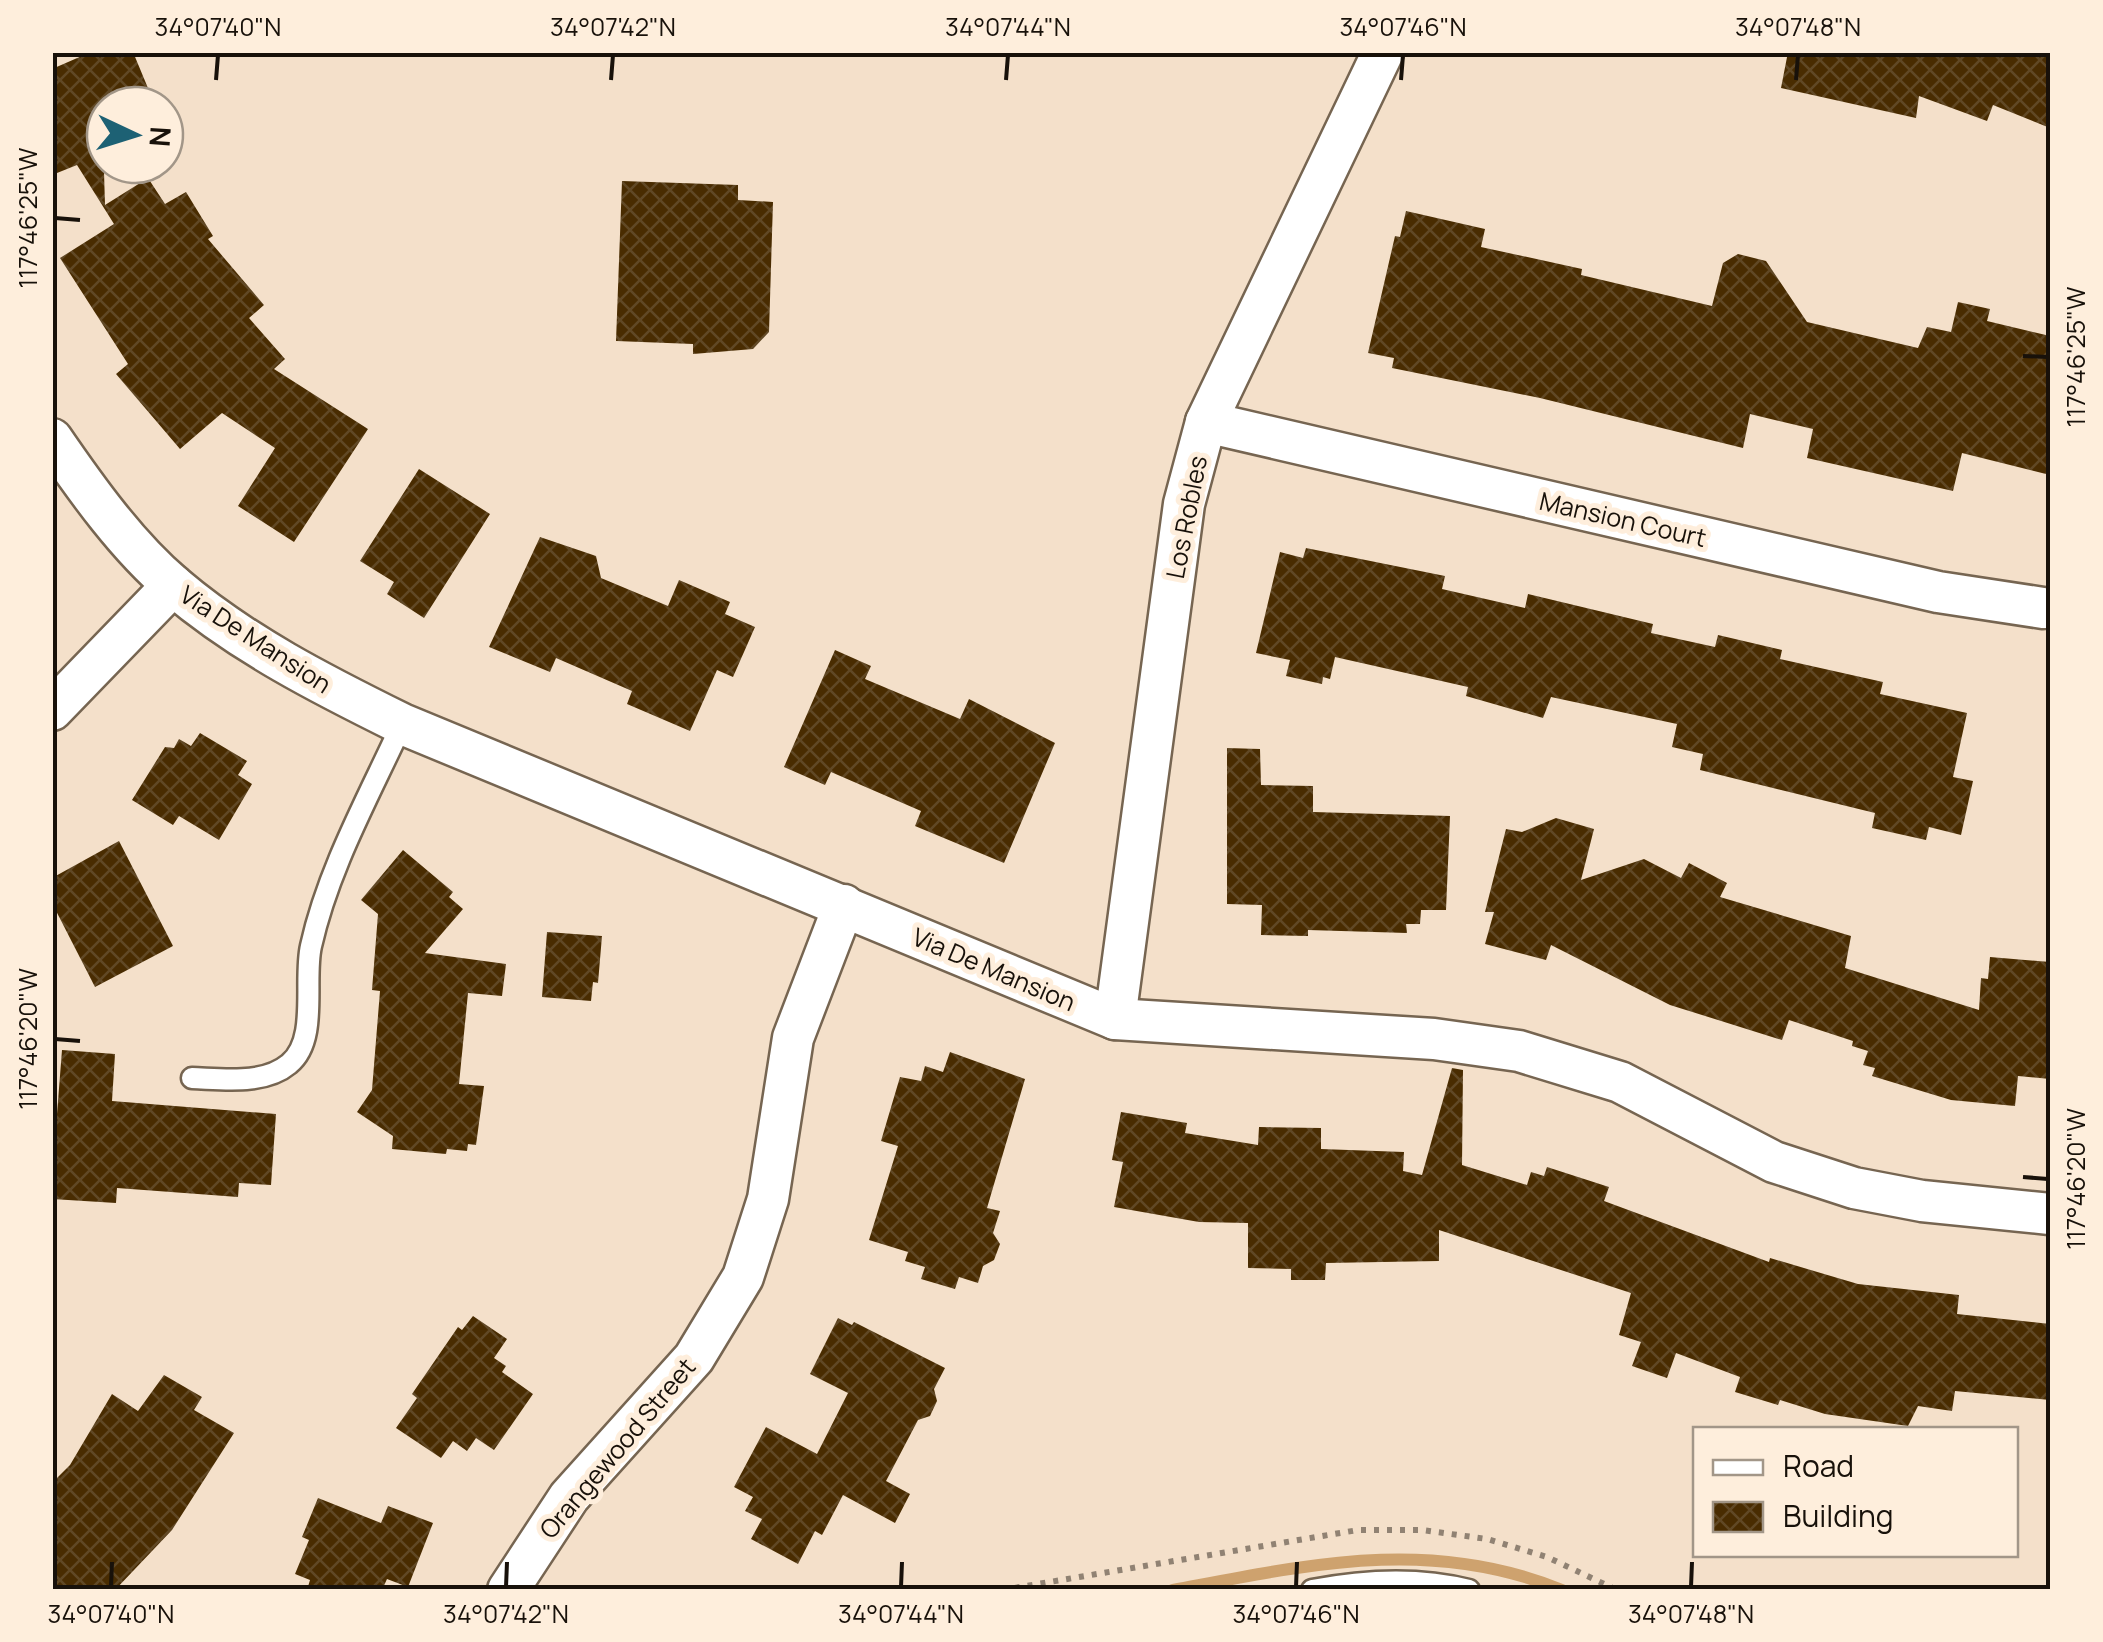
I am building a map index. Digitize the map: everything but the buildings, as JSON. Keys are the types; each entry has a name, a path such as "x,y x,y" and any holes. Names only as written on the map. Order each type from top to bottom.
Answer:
{"street":[{"name":"Los Robles","path":"1115,1020 1184,504 1206,422 1384,52"},
{"name":"Mansion Court","path":"1206,422 1938,592 2043,608"},
{"name":"Via De Mansion","path":"52,440 85,487 173,585 298,673 402,724 1115,1020 1434,1039 1518,1050 1620,1082 1774,1162 1854,1188 1922,1201 2050,1214"},
{"path":"52,710 173,585"},
{"name":"Orangewood Street","path":"508,1590 514,1574 569,1498 694,1358 743,1276 768,1198 794,1038 844,905"}],"lane":[{"path":"192,1078 247,1080 288,1066 304,1047 310,948 328,887 402,724"},
{"path":"1312,1590 1358,1582 1442,1583 1470,1590"}],"waterway":[{"path":"1173,1590 1368,1560 1464,1564 1513,1573 1562,1590"}]}
